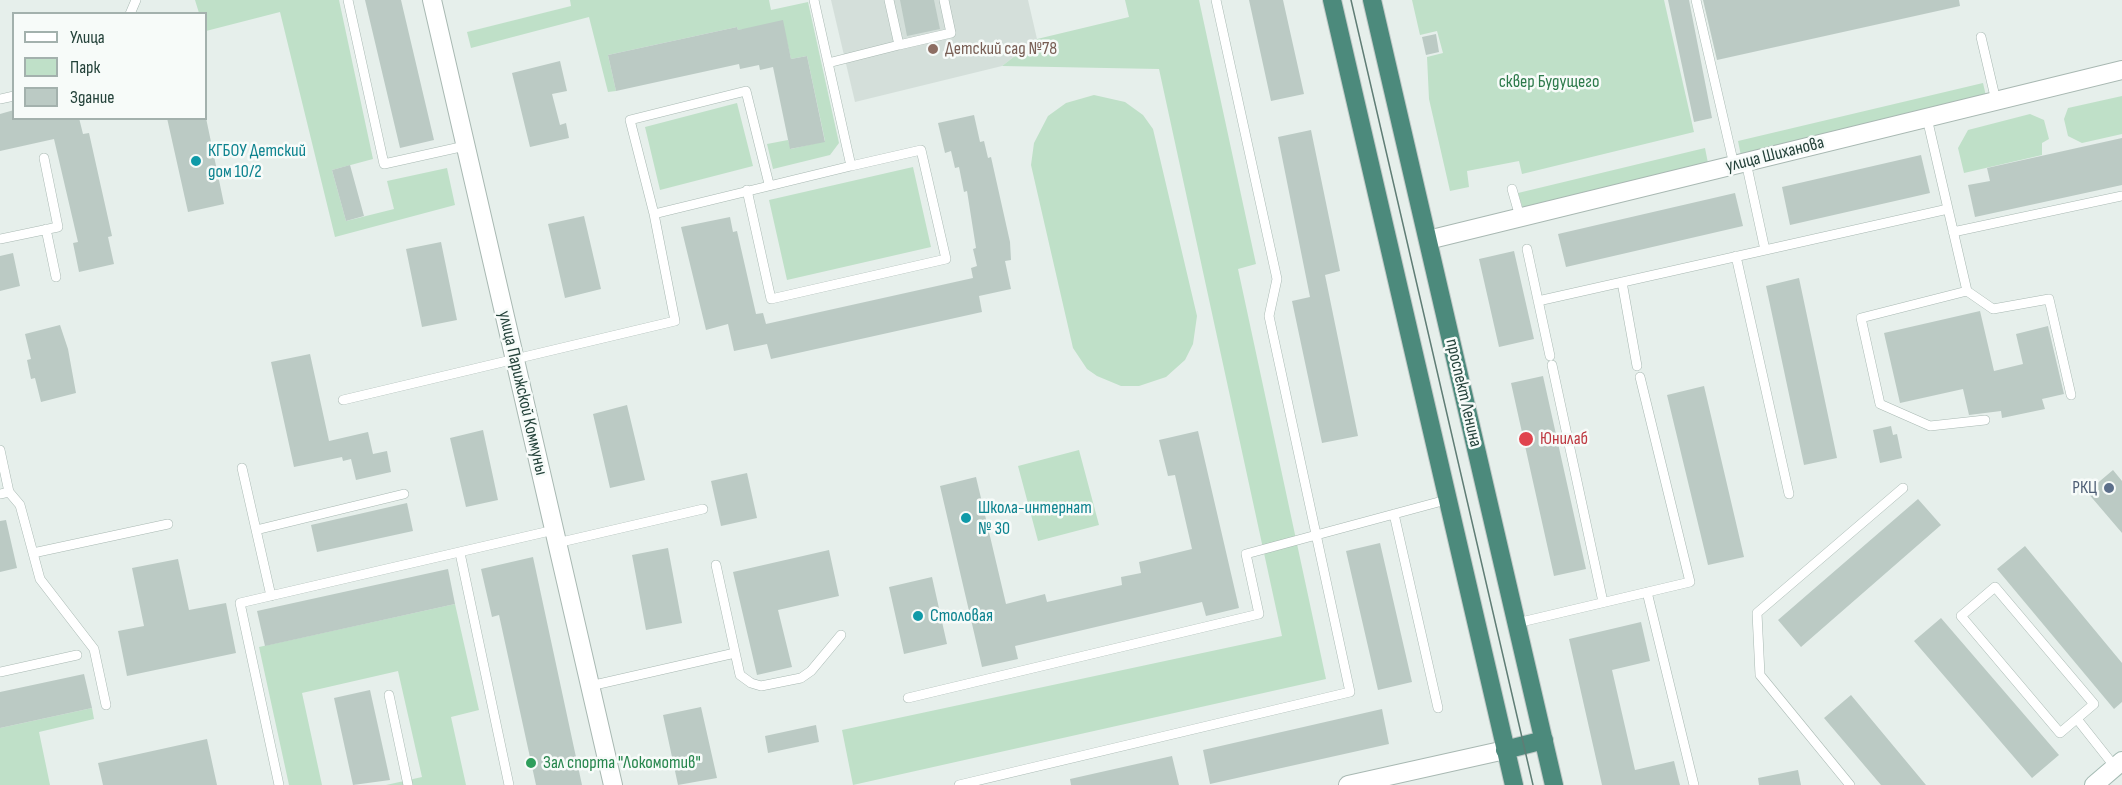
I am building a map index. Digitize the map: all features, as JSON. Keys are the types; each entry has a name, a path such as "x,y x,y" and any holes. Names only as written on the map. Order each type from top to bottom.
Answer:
{"highway":[{"path":"1332,0 1446,500 1514,785"},
{"name":"проспект Ленина","path":"1372,0 1554,785"},
{"path":"1505,750 1544,740"}],"street":[{"name":"улица Парижской Коммуны","path":"432,0 613,785"},
{"name":"улица Шиханова","path":"1428,240 2122,70"},
{"path":"1348,785 1505,750"},
{"path":"2094,785 2119,764"}],"lane":[{"path":"348,0 384,164 465,146"},
{"path":"814,0 850,166"},
{"path":"889,0 899,45"},
{"path":"828,63 951,33 944,0"},
{"path":"959,785 1350,692 1269,316 1277,279 1216,0"},
{"path":"1696,0 1765,250"},
{"path":"1981,37 1996,101"},
{"path":"344,400 675,321 654,214 630,120 746,91 769,184"},
{"path":"1927,118 1967,291 1993,309 2049,299 2072,396"},
{"path":"654,214 769,184 921,150 945,259 771,299 747,190"},
{"path":"0,240 58,226 44,158"},
{"path":"1512,189 1520,217"},
{"path":"1953,231 2122,196"},
{"path":"1538,301 1948,209"},
{"path":"46,229 56,277"},
{"path":"1527,249 1603,602"},
{"path":"1736,256 1789,494"},
{"path":"1622,282 1637,366"},
{"path":"1967,291 1861,318 1880,404 1930,426 1985,420"},
{"path":"1517,623 1690,582 1640,377"},
{"path":"0,450 4,493 20,505 40,579 94,649 106,705"},
{"path":"242,468 271,596"},
{"path":"1850,785 1760,675 1757,613 1903,488"},
{"path":"256,531 404,494"},
{"path":"908,698 1259,614 1246,554 1446,500"},
{"path":"279,785 240,603 460,553 703,509"},
{"path":"1394,514 1438,708"},
{"path":"33,553 168,524"},
{"path":"460,553 509,785"},
{"path":"716,565 740,675 761,686 801,678 811,671 841,635"},
{"path":"1995,587 2094,704 2077,719 2060,733 1961,616 1995,587"},
{"path":"1647,592 1694,785"},
{"path":"590,686 735,653"},
{"path":"0,672 77,655"},
{"path":"388,695 408,785"},
{"path":"2077,719 2119,764"}],"shaded area":[{"name":"Детский сад №78","path":"831,0 1028,0 1037,39 1002,66 855,102"}],"green space":[{"path":"195,0 339,0 373,159 332,170 346,221 394,209 387,181 447,168 455,205 335,237 280,12 207,31 207,12 199,12"},
{"path":"570,0 769,0 771,10 808,2 839,143 830,155 773,169 767,144 788,140 791,149 825,141 807,56 791,59 783,25 738,30 737,27 608,55 616,91 608,92 589,17 471,48 467,32 571,6"},
{"path":"1125,0 1199,0 1256,264 1238,269 1326,679 853,785 842,730 1282,636 1159,69 1002,66 1037,39 1129,17"},
{"name":"сквер Будущего","path":"1412,0 1664,0 1694,132 1522,174 1519,161 1467,171 1469,187 1450,191 1429,99 1427,57 1443,53 1437,31 1420,35"},
{"path":"1983,83 1986,96 1741,156 1738,141"},
{"path":"1094,95 1125,102 1143,115 1153,129 1197,316 1193,344 1185,360 1166,377 1139,386 1121,386 1097,376 1087,369 1073,348 1031,165 1034,143 1048,116 1066,103"},
{"path":"2122,96 2122,134 2082,143 2068,136 2064,119 2068,108"},
{"path":"737,103 753,166 660,190 645,127"},
{"path":"2030,114 2044,120 2049,139 2042,143 2042,155 1964,173 1958,148 1968,130"},
{"path":"1705,148 1708,163 1523,209 1518,193"},
{"path":"913,167 931,247 787,280 769,200"},
{"path":"1079,450 1099,525 1038,541 1018,466"},
{"path":"455,604 479,710 451,717 466,785 386,785 422,777 398,671 302,693 322,785 289,785 259,647"},
{"path":"92,708 94,719 39,732 50,785 0,785 0,728"}],"building":[{"path":"365,0 401,0 434,140 400,148"},
{"path":"900,0 934,0 940,29 907,36"},
{"path":"1249,0 1283,0 1304,94 1271,101"},
{"path":"1668,0 1689,0 1712,118 1694,122"},
{"path":"1703,0 1959,0 1960,6 1717,60"},
{"path":"783,20 791,59 807,56 825,142 790,149 773,67 760,70 759,65 740,69 739,64 616,91 608,55 737,27 738,30"},
{"path":"1436,34 1439,52 1426,55 1422,37"},
{"path":"560,61 567,91 552,94 560,125 566,123 569,138 530,147 512,73"},
{"path":"12,111 12,120 80,120 83,134 89,133 112,236 108,237 114,264 79,272 73,243 78,242 54,139 0,151 0,114"},
{"path":"974,115 980,142 984,141 988,158 991,157 1010,242 1011,260 1005,261 1011,289 979,296 982,312 771,359 767,344 734,351 728,324 706,330 681,227 730,217 733,232 737,231 756,314 763,313 766,324 973,278 971,268 977,266 973,249 976,248 967,191 964,192 959,167 955,168 951,151 945,153 938,123"},
{"name":"КГБОУ Детский дом 10/2","path":"167,120 206,120 224,204 188,212"},
{"path":"1311,130 1340,271 1325,275 1358,436 1322,443 1292,301 1310,297 1278,137"},
{"path":"2122,138 2122,185 1975,217 1968,185 1990,181 1987,168"},
{"path":"1921,155 1930,193 1790,225 1782,187"},
{"path":"350,165 364,216 346,221 332,170"},
{"path":"1735,193 1743,226 1566,267 1558,234"},
{"path":"584,216 601,289 565,298 548,224"},
{"path":"441,242 457,320 422,327 406,249"},
{"path":"1514,251 1534,339 1499,347 1479,259"},
{"path":"13,253 20,286 0,291 0,256"},
{"path":"1799,278 1837,458 1804,465 1766,286"},
{"path":"1980,311 1994,371 2023,364 2016,334 2048,326 2064,394 2042,399 2045,409 2002,418 2001,411 1969,415 1963,389 1900,403 1884,333"},
{"path":"60,325 68,349 76,393 41,402 35,378 31,379 27,360 31,359 25,334"},
{"path":"310,354 329,441 368,432 373,454 387,451 391,472 356,480 351,459 343,461 342,457 294,467 271,362"},
{"path":"1543,376 1586,569 1554,576 1511,383"},
{"path":"1704,386 1744,557 1708,565 1667,395"},
{"path":"627,405 645,480 610,488 593,414"},
{"path":"1891,426 1893,435 1897,434 1902,458 1880,463 1873,430"},
{"path":"483,430 498,500 466,507 450,438"},
{"name":"Школа-интернат № 30","path":"1198,431 1239,608 1206,616 1202,602 1015,646 1018,659 982,667 940,486 976,477 1006,604 1045,594 1047,602 1122,585 1121,577 1141,573 1139,562 1192,549 1175,475 1168,476 1159,440"},
{"path":"2113,470 2122,481 2122,533 2087,492"},
{"path":"747,473 757,518 721,526 711,481"},
{"path":"1918,499 1941,525 1801,647 1778,620"},
{"path":"407,503 413,531 317,552 311,525"},
{"path":"6,520 17,568 0,572 0,521"},
{"path":"1380,543 1412,682 1378,690 1346,551"},
{"path":"2025,546 2122,663 2122,702 2114,709 1997,569"},
{"path":"668,548 682,623 646,630 632,555"},
{"path":"829,550 839,596 778,610 792,667 757,675 733,572"},
{"path":"533,557 582,785 536,785 499,615 492,617 481,569"},
{"path":"178,559 189,610 226,603 236,653 127,676 118,631 144,626 132,568"},
{"path":"448,569 455,604 265,646 257,611"},
{"name":"Столовая","path":"932,577 947,644 904,654 889,587"},
{"path":"1941,618 2059,755 2032,778 1914,641"},
{"path":"1641,622 1650,661 1612,670 1635,770 1674,761 1680,785 1602,785 1569,639"},
{"path":"84,674 92,708 0,728 0,692"},
{"path":"370,690 390,780 353,785 334,698"},
{"path":"1851,695 1926,785 1881,785 1824,718"},
{"path":"701,707 717,778 678,785 663,715"},
{"path":"1382,709 1389,744 1210,784 1203,750"},
{"path":"816,725 819,742 768,753 765,736"},
{"path":"207,739 217,785 103,785 98,763"},
{"path":"1172,756 1179,785 1071,785 1070,779"},
{"path":"1798,770 1801,785 1759,785 1758,778"}],"tram line":[{"path":"1351,0 1533,785"}],"place":[{"name":"Детский сад №78","path":"933,49"},
{"name":"КГБОУ Детский дом 10/2","path":"196,161"},
{"name":"Юнилаб","path":"1526,439"},
{"name":"РКЦ","path":"2109,488"},
{"name":"Школа-интернат № 30","path":"966,518"},
{"name":"Столовая","path":"918,616"},
{"name":"Зал спорта \"Локомотив\"","path":"531,763"}]}
